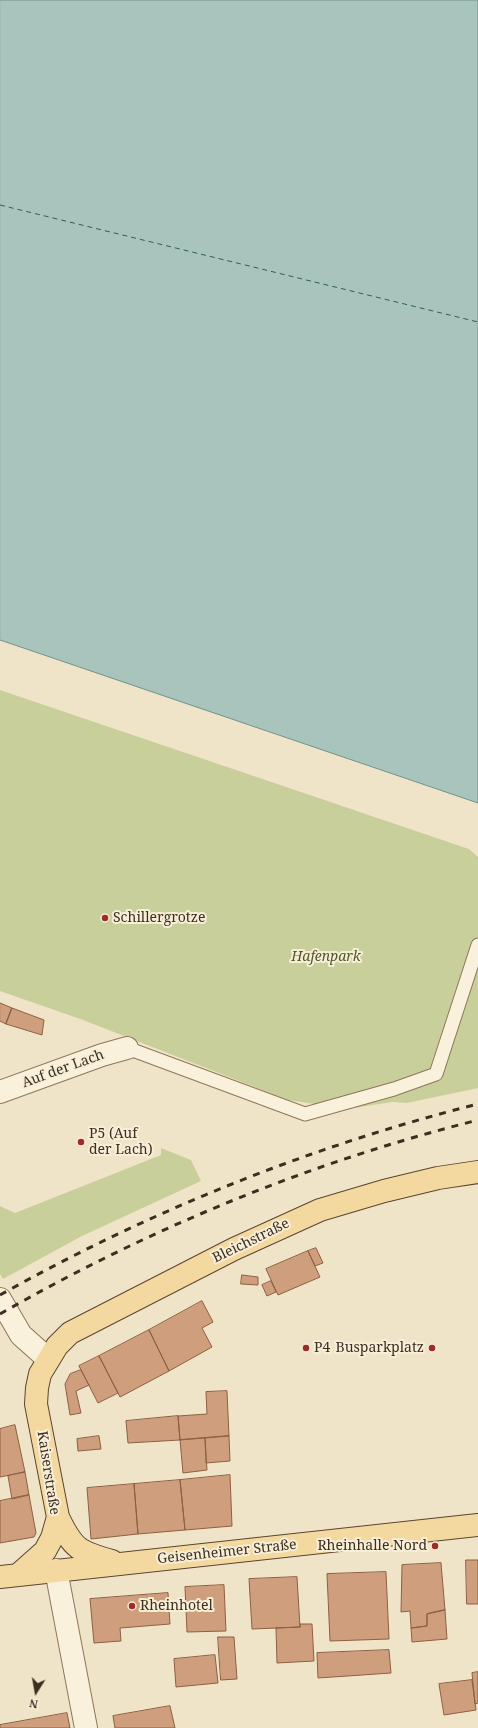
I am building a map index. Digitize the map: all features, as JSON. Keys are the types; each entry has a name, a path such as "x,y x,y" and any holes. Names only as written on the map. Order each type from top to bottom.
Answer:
{"main road":[{"name":"Bleichstraße","path":"48,1359 70,1333 284,1225 346,1201 438,1178 478,1172"},
{"name":"Kaiserstraße","path":"9,1576 45,1551 52,1538 58,1517 36,1404 40,1374 48,1359"},
{"path":"58,1517 74,1545 87,1554 121,1564"},
{"name":"Geisenheimer Straße","path":"9,1576 478,1525"}],"street":[{"name":"Auf der Lach","path":"0,1092 102,1054 127,1048"},
{"path":"0,1299 21,1335 48,1359"},
{"path":"56,1570 86,1728"}],"lane":[{"path":"127,1048 305,1114 394,1089 436,1074 478,945"}],"green space":[{"name":"Hafenpark","path":"0,690 469,849 478,857 478,1088 407,1103 392,1102 347,1109 288,1100 83,1020 0,991"},
{"path":"161,1148 191,1160 201,1181 82,1236 3,1279 0,1274 0,1206 15,1213 161,1155"}],"water":[{"path":"0,0 478,0 478,803 0,640"}],"building":[{"path":"0,1003 12,1008 6,1024 0,1021"},
{"path":"12,1008 44,1020 42,1035 6,1024"},
{"path":"316,1248 323,1263 315,1266 308,1251"},
{"path":"308,1251 320,1277 278,1295 266,1269"},
{"path":"242,1275 258,1277 258,1285 241,1284"},
{"path":"271,1281 276,1292 267,1296 262,1285"},
{"path":"202,1301 213,1322 202,1328 212,1347 169,1371 149,1330"},
{"path":"149,1330 169,1371 120,1397 99,1356"},
{"path":"99,1356 118,1393 98,1403 79,1366"},
{"path":"81,1370 89,1385 76,1391 81,1413 70,1415 65,1384 70,1374"},
{"path":"227,1391 229,1436 180,1440 178,1416 207,1414 206,1392"},
{"path":"178,1416 180,1440 128,1443 126,1421"},
{"path":"15,1425 25,1472 0,1477 0,1429"},
{"path":"99,1436 101,1449 78,1451 77,1439"},
{"path":"229,1436 230,1461 206,1463 205,1438"},
{"path":"205,1438 207,1470 183,1473 180,1440"},
{"path":"25,1472 29,1495 12,1499 8,1476"},
{"path":"230,1475 232,1526 185,1530 180,1480"},
{"path":"180,1480 185,1530 138,1534 134,1484"},
{"path":"134,1484 138,1534 91,1539 87,1488"},
{"path":"29,1495 36,1533 34,1537 0,1543 0,1501"},
{"path":"466,1560 478,1560 478,1604 467,1604"},
{"path":"441,1563 445,1610 427,1614 427,1626 411,1628 410,1611 401,1612 402,1565"},
{"path":"386,1572 389,1639 330,1641 327,1574"},
{"path":"297,1577 300,1627 252,1629 249,1579"},
{"path":"224,1585 226,1631 187,1632 185,1587"},
{"path":"168,1593 170,1624 120,1628 121,1641 94,1643 90,1599"},
{"path":"445,1610 447,1639 412,1642 411,1628 427,1626 427,1614"},
{"path":"300,1624 312,1624 314,1661 277,1663 276,1628 300,1627"},
{"path":"218,1637 234,1637 237,1679 221,1680"},
{"path":"389,1650 391,1673 318,1678 317,1653"},
{"path":"215,1655 218,1683 176,1687 174,1659"},
{"path":"478,1672 478,1703 475,1704 472,1673"},
{"path":"472,1680 476,1710 444,1715 439,1684"},
{"path":"170,1706 175,1728 115,1728 113,1716"},
{"path":"67,1713 70,1728 0,1728 0,1725"}],"ferry route":[{"path":"0,205 478,322"}],"railway":[{"path":"0,1295 57,1264 114,1236 233,1184 354,1140 478,1104"},
{"path":"0,1314 114,1253 233,1200 354,1156 478,1120"}],"place":[{"name":"Schillergrotze","path":"105,918"},
{"name":"P5 (Auf der Lach)","path":"81,1142"},
{"name":"P4","path":"306,1348"},
{"name":"Busparkplatz","path":"432,1348"},
{"name":"Rheinhalle Nord","path":"435,1546"},
{"name":"Rheinhotel","path":"132,1606"}]}
